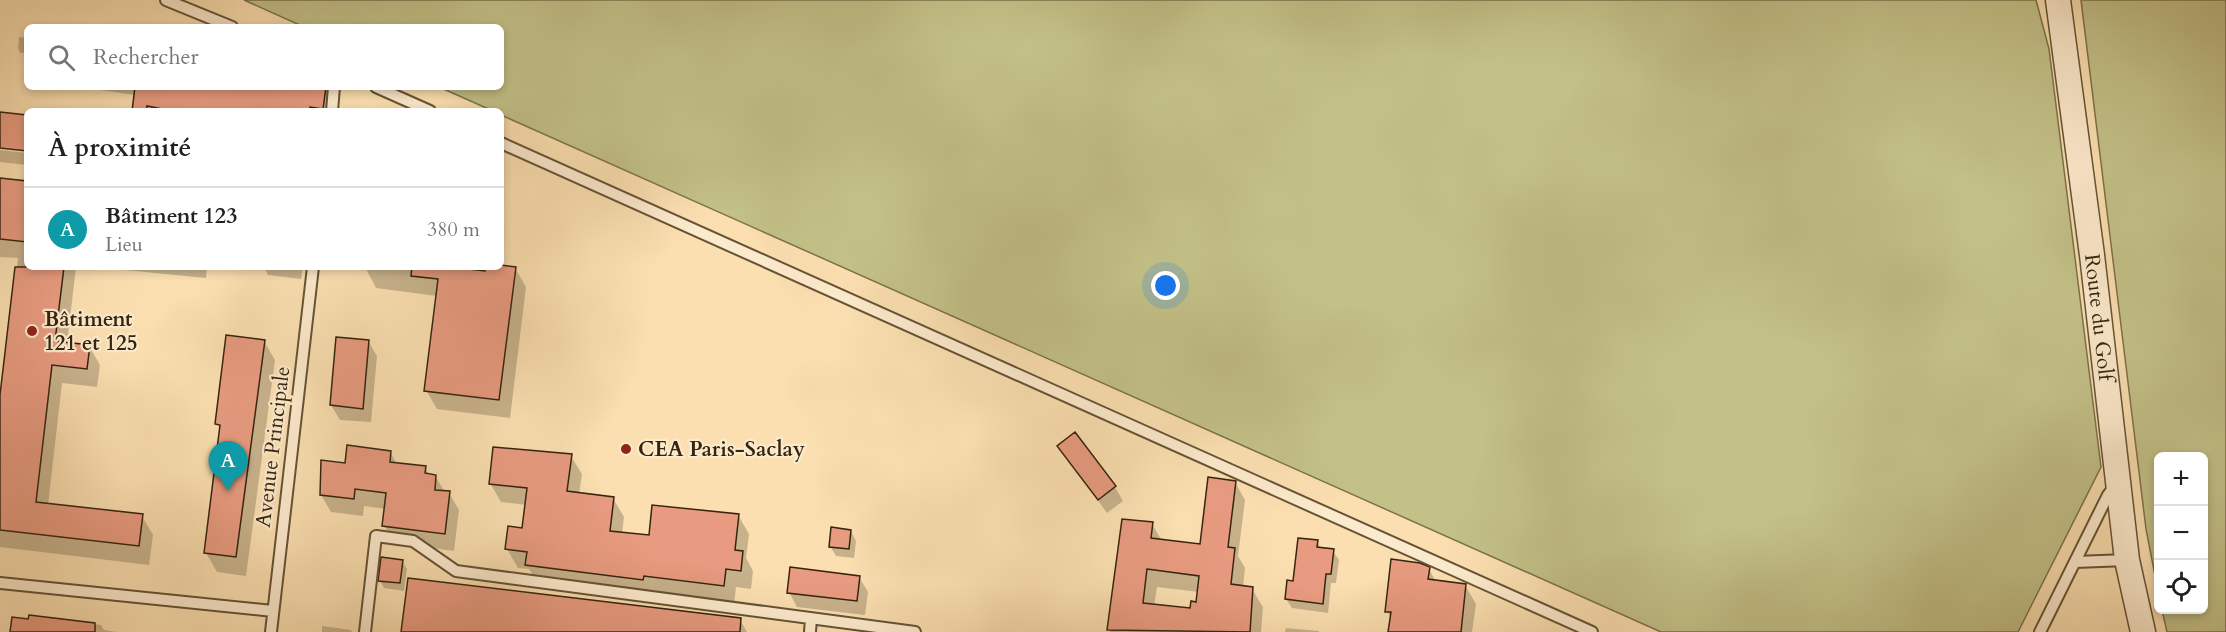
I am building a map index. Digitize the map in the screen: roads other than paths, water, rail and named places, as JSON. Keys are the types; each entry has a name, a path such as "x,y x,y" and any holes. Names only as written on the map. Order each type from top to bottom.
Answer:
{"street":[{"name":"Route du Golf","path":"2058,0 2092,255 2127,560 2143,632"}],"lane":[{"path":"166,0 225,24"},
{"path":"332,108 334,90"},
{"path":"383,90 423,108"},
{"path":"504,144 1592,632"},
{"name":"Avenue Principale","path":"271,632 313,270"},
{"path":"2040,632 2108,495 2118,483"},
{"path":"365,632 376,536 413,541 456,571 915,632"},
{"path":"2075,562 2127,560"},
{"path":"0,583 273,611"},
{"path":"810,632 811,618"}],"place":[{"name":"Bâtiment 121 et 125","path":"32,331"},
{"name":"CEA Paris-Saclay","path":"626,449"},
{"name":"Bâtiment 123","path":"228,491"}]}
